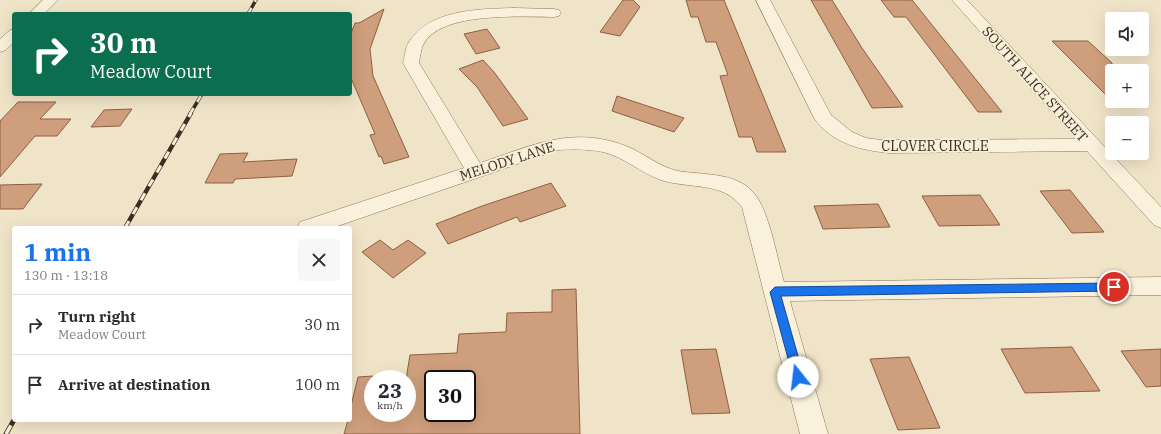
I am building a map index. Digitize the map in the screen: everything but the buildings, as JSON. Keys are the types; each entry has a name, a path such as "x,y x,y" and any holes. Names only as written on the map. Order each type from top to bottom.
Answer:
{"street":[{"path":"38,12 51,0"},
{"name":"CLOVER CIRCLE","path":"763,0 823,118 829,125 847,137 869,145 892,147 1091,145"},
{"name":"SOUTH ALICE STREET","path":"959,0 1161,220"},
{"path":"475,171 416,74 412,63 412,52 414,47 424,33 432,26 443,21 459,17 497,14 554,13"},
{"path":"0,47 12,36"},
{"name":"MELODY LANE","path":"314,226 556,144 590,143 625,153 665,174 682,179 728,184 740,190 747,196 752,205 814,434"},
{"path":"775,292 1161,286"}],"railway":[{"path":"249,12 256,0"},
{"path":"190,114 201,96"},
{"path":"126,226 191,113"},
{"path":"6,434 13,422"}],"route":[{"path":"798,377 775,292 1114,287"}]}
